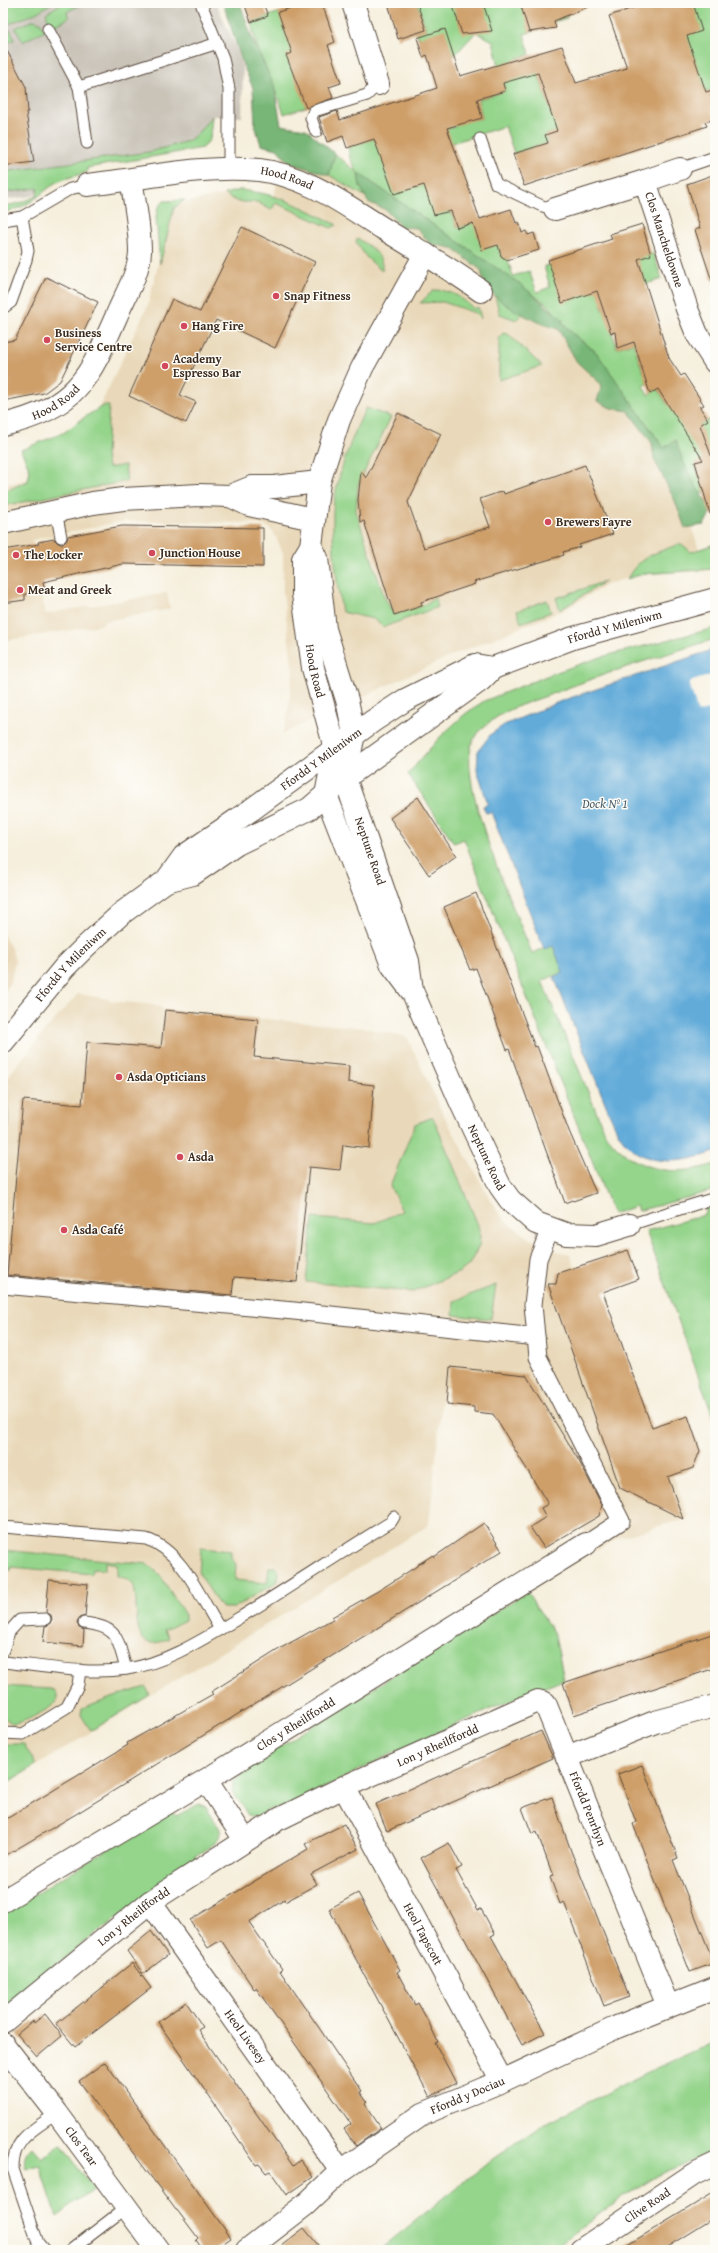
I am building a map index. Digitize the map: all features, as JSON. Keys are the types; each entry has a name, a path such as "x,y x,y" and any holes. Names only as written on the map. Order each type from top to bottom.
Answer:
{"street":[{"path":"353,3 378,84"},
{"name":"Hood Road","path":"87,185 229,168 260,170 300,180 328,194 425,254 480,291"},
{"path":"645,180 680,169"},
{"name":"Hood Road","path":"3,425 36,416 63,401 79,386 98,356 133,280 140,253 131,180"},
{"name":"Clos Mancheldowne","path":"555,209 645,180 687,309 697,334 715,362"},
{"name":"Hood Road","path":"326,795 336,748 314,668 305,608 303,559 311,546 313,518 319,482 349,396 379,336 425,254"},
{"path":"3,523 93,503 140,497 230,496 252,487 274,487 319,482"},
{"path":"230,496 249,505 313,518"},
{"name":"Hood Road","path":"311,546 317,558 325,629 347,700 354,734 345,778"},
{"name":"Ffordd Y Mileniwm","path":"166,881 193,874 237,844 297,816 326,795 345,778 481,680 493,668 573,638 715,599"},
{"name":"Ffordd Y Mileniwm","path":"3,1042 64,968 122,914 166,881 184,856 354,734 405,700 475,665 493,668"},
{"name":"Neptune Road","path":"345,778 408,962 413,993"},
{"name":"Neptune Road","path":"326,795 392,965 413,993 500,1186 510,1200 536,1223 566,1234 596,1235 629,1225"},
{"path":"550,1229 538,1259 533,1305 538,1357 621,1521 586,1544"},
{"path":"3,1285 294,1311 536,1337"},
{"name":"Clos y Rheilffordd","path":"5,1895 206,1780 586,1544"},
{"name":"Lon y Rheilffordd","path":"3,2022 150,1902 276,1821 344,1787 538,1701 545,1704 567,1757"},
{"name":"Ffordd Penrhyn","path":"668,2006 567,1757 655,1722 715,1706"},
{"path":"206,1780 245,1840"},
{"name":"Heol Tapscott","path":"344,1787 502,2081"},
{"name":"Heol Livesey","path":"150,1902 341,2171"},
{"name":"Ffordd y Dociau","path":"247,2250 305,2205 341,2171 423,2114 502,2081 572,2046 715,1988"},
{"name":"Clos Tear","path":"3,2044 57,2113 158,2250"},
{"name":"Clive Road","path":"581,2250 694,2174 715,2164"}],"lane":[{"path":"202,6 218,43 229,89 229,168"},
{"path":"48,29 79,87 87,143"},
{"path":"79,87 218,43"},
{"path":"316,132 311,118 314,111 367,95 378,84"},
{"path":"480,139 496,184 542,206 555,209"},
{"path":"680,169 715,157"},
{"path":"3,220 22,217 70,189 87,185"},
{"path":"3,308 11,302 28,251 22,217"},
{"path":"56,511 61,537"},
{"path":"629,1225 715,1198"},
{"path":"3,1662 103,1672 144,1666 160,1660 220,1629 296,1583 391,1522 394,1517"},
{"path":"3,1527 146,1539 156,1542 167,1549 181,1565 220,1629"},
{"path":"3,1650 9,1632 20,1620 45,1619"},
{"path":"84,1623 108,1628 116,1636 126,1669"},
{"path":"3,1733 22,1734 67,1707 78,1685 80,1670"},
{"path":"44,2250 38,2243 13,2169 13,2160 18,2144 57,2113"},
{"path":"70,2250 127,2207"}],"shaded area":[{"path":"3,3 216,3 236,47 243,69 242,117 212,116 206,126 180,151 87,165 64,176 33,196 3,200"},
{"path":"289,131 359,172 409,205 532,297 664,448 699,549 705,571 643,574 610,583 562,611 455,654 282,734 287,718 293,673 283,591 283,553 274,533 268,527 256,523 124,521 32,540 45,614 167,593 170,609 105,621 101,625 3,641 3,485 69,471 148,305 173,205 227,194 274,196"},
{"path":"3,934 12,950 15,961 11,980 3,995"},
{"path":"78,994 108,999 111,1001 156,1005 165,1010 365,1028 407,1037 443,1114 495,1208 505,1220 530,1239 551,1249 570,1254 642,1458 665,1452 688,1518 621,1537 596,1550 502,1394 443,1387 429,1525 3,1786 3,1083 40,1036"}],"green space":[{"path":"3,3 52,3 36,13 3,26"},
{"path":"62,3 83,3 67,12 69,18 50,28 46,13"},
{"path":"223,3 240,3 252,38 274,85 281,125 306,129 335,154 329,175 290,163 277,149 261,145 255,125 253,88 243,65"},
{"path":"402,3 417,3 399,9"},
{"path":"417,3 520,3 522,8 534,4 540,24 567,16 567,18 544,25 545,28 524,34 530,54 517,58 523,77 563,65 564,69 539,77 550,109 607,93 693,3 715,3 715,89 545,135 548,143 514,153 505,126 449,144 443,212 451,211 457,228 476,222 501,246 499,250 501,256 505,259 512,257 508,260 513,276 529,271 537,292 550,287 544,266 620,265 653,253 662,279 627,290 601,304 603,310 610,309 610,326 617,348 648,338 649,340 634,345 643,372 662,366 653,380 643,386 648,395 658,389 667,404 682,395 699,426 714,417 715,457 695,463 704,493 682,498 674,473 596,352 573,334 548,305 358,173 360,186 366,197 329,175 335,154 357,172 350,158 348,147 374,139 377,146 455,127 451,113 471,108 475,120 482,118 476,88 479,99 505,91 493,41 476,32 454,56 418,38 416,33 426,29"},
{"path":"289,9 298,37 306,107 284,114 257,46 251,22"},
{"path":"34,20 40,22 45,30 23,42 15,28"},
{"path":"11,30 14,40 3,45 3,34"},
{"path":"212,116 210,139 203,148 87,168 87,172 54,184 25,205 3,212 3,206 20,203 37,196 38,188 3,193 3,172 149,152 188,141 197,134"},
{"path":"358,173 520,284 563,320 561,321 573,334 596,352 664,448 676,440 682,459 691,477 712,510 704,525 685,528 675,501 654,459 652,443 628,411 611,408 597,401 602,385 577,362 558,329 516,311 496,297 489,290 483,280 481,270 452,248 430,244 417,228 401,227 386,210 368,202 360,186"},
{"path":"240,190 266,194 279,198 302,207 337,225 331,228 276,203 271,210 257,202 238,202 224,194"},
{"path":"185,200 174,208 160,264 156,217 158,208 164,201"},
{"path":"357,238 378,255 381,260 382,271 367,258 356,242"},
{"path":"434,290 446,291 456,295 474,309 478,307 481,319 475,313 443,302 420,303"},
{"path":"494,293 505,304 522,314 516,320 500,314"},
{"path":"503,333 508,334 542,366 499,380 499,339"},
{"path":"105,405 109,406 106,455 108,468 125,465 127,481 3,506 3,492 28,481 30,470 21,450 65,432 86,416"},
{"path":"366,408 391,417 358,485 356,511 384,596 394,615 422,606 435,598 438,607 384,627 373,619 342,612 336,575 333,525 334,500 340,473 350,444"},
{"path":"682,544 691,552 715,544 715,569 643,574 627,579 637,565 643,560 655,553"},
{"path":"606,581 560,610 556,598"},
{"path":"547,600 551,612 521,623 517,611"},
{"path":"715,628 715,639 612,672 509,710 494,719 479,731 471,747 470,766 473,791 491,850 532,953 553,945 563,972 542,981 606,1135 629,1157 641,1164 655,1168 684,1170 715,1164 715,1190 638,1211 636,1206 613,1214 464,839 454,843 408,774 440,737 465,714 484,701 554,673 601,657"},
{"path":"6,1079 9,1127 3,1127 3,1083"},
{"path":"433,1117 478,1225 480,1236 479,1246 469,1265 460,1272 413,1292 306,1282 313,1218 375,1223 402,1211 390,1186 415,1124"},
{"path":"715,1205 715,1422 646,1231 701,1216 706,1213 706,1209"},
{"path":"496,1285 491,1319 453,1315 454,1301"},
{"path":"201,1548 231,1551 231,1558 236,1564 235,1580 267,1583 269,1567 275,1567 279,1571 278,1581 234,1608 223,1608 217,1602 199,1573"},
{"path":"3,1550 148,1564 160,1575 185,1615 185,1620 165,1630 169,1638 156,1643 147,1642 141,1637 138,1628 133,1584 126,1579 117,1576 117,1564 105,1562 105,1570 93,1569 92,1574 11,1567 10,1571 3,1571"},
{"path":"527,1592 555,1635 564,1680 454,1725 347,1776 276,1813 272,1808 257,1817 248,1815 232,1790 233,1781 241,1776 239,1772"},
{"path":"3,1686 51,1689 55,1691 57,1699 51,1707 22,1722 13,1724 3,1717"},
{"path":"146,1687 150,1695 91,1731 81,1715 82,1709 119,1695"},
{"path":"3,1744 24,1744 36,1765 3,1786"},
{"path":"199,1804 206,1807 220,1829 220,1834 216,1842 195,1856 198,1862 99,1931 3,2008 3,1914 172,1810 176,1816"},
{"path":"715,2042 715,2149 659,2175 620,2199 551,2250 379,2250 495,2157 544,2124 656,2068"},
{"path":"61,2144 94,2189 57,2217 40,2165 26,2169 24,2160 27,2151 32,2146 41,2159"}],"water":[{"name":"Dock Nº 1","path":"715,649 715,1152 704,1156 680,1160 656,1160 634,1151 618,1132 610,1115 554,977 563,972 553,946 544,949 491,812 486,813 483,806 488,804 477,770 478,751 491,734 504,725 561,701"}],"pier":[{"path":"715,674 715,707 698,713 689,682"}],"building":[{"path":"244,3 263,3 268,16 251,22"},
{"path":"307,3 322,3 335,42 328,45 341,83 329,87 333,98 306,108 286,55 292,53 278,12"},
{"path":"388,3 417,3 426,30 398,39"},
{"path":"452,3 483,3 492,31 462,34"},
{"path":"520,3 597,3 554,21 556,28 529,32"},
{"path":"648,3 693,3 702,31 687,36 706,92 715,89 715,119 705,122 707,126 524,186 513,154 548,143 545,135 557,131 538,73 503,83 505,91 477,99 482,118 447,128 480,219 511,209 516,223 519,222 522,233 526,231 528,235 534,233 539,250 507,260 501,256 498,245 482,250 473,223 457,228 451,211 434,215 424,185 394,194 374,139 347,148 343,136 327,142 319,117 337,111 340,120 437,88 427,55 423,57 417,38 445,29 460,76 562,46 576,83 627,68 609,16"},
{"path":"3,43 26,87 28,112 26,112 34,162 3,166"},
{"path":"715,174 715,281 712,281 695,230 700,228 687,184"},
{"path":"642,224 651,255 638,259 669,358 681,376 684,374 704,405 700,407 708,420 700,425 712,458 715,457 715,514 710,514 695,462 703,460 658,389 650,394 634,342 617,348 615,332 611,333 597,291 562,303 548,260 612,239 610,234"},
{"path":"242,227 315,262 275,348 216,320 180,395 196,402 186,423 129,396 172,299 200,312"},
{"name":"Business Service Centre","path":"46,277 98,302 60,381 44,393 3,401 3,342 15,340"},
{"path":"398,413 441,434 408,502 424,548 490,527 480,499 503,491 504,494 585,465 613,534 579,545 580,547 563,552 564,555 474,582 475,584 421,602 422,606 394,615 364,521 360,522 358,500 361,471 366,478"},
{"name":"Junction House","path":"122,526 263,528 263,567 123,564 43,582 45,591 25,594 25,600 3,603 3,550 39,544 38,542 54,539 58,543 63,544 67,540 68,536"},
{"path":"418,797 456,856 429,875 390,818"},
{"path":"476,893 535,1047 537,1046 569,1131 596,1193 565,1203 509,1049 507,1050 476,968 470,970 444,907"},
{"name":"Asda","path":"165,1010 258,1019 254,1057 349,1066 348,1082 374,1085 369,1148 343,1145 340,1170 309,1167 297,1282 234,1277 232,1295 7,1275 23,1100 82,1105 87,1042 161,1048"},
{"path":"628,1250 639,1279 603,1292 652,1428 688,1416 700,1451 693,1468 668,1477 683,1519 620,1488 548,1284 556,1284 558,1273"},
{"path":"450,1367 526,1375 579,1461 602,1505 599,1516 544,1548 530,1527 546,1517 541,1508 548,1504 493,1414 474,1412 474,1407 447,1404"},
{"path":"484,1523 502,1551 76,1814 3,1857 3,1821 128,1745 127,1743 213,1694 211,1692 281,1648 333,1619 332,1617 378,1591 433,1555 434,1557"},
{"path":"49,1580 88,1584 85,1616 79,1618 77,1622 79,1628 84,1630 83,1646 43,1642 45,1626 49,1625 52,1619 51,1615 46,1612"},
{"path":"715,1633 715,1668 574,1715 563,1683"},
{"path":"541,1731 553,1758 387,1831 376,1804"},
{"path":"642,1765 678,1858 673,1860 714,1963 690,1972 633,1824 636,1822 618,1774"},
{"path":"552,1797 571,1851 629,1997 604,2006 564,1902 560,1904 550,1877 553,1876 537,1832 532,1834 522,1808"},
{"path":"344,1824 358,1849 311,1874 317,1884 285,1902 284,1900 249,1922 282,1969 280,1971 362,2091 360,2092 367,2102 365,2104 381,2128 356,2146 344,2129 351,2124 256,1988 254,1989 221,1940 208,1948 190,1920 308,1849 305,1844"},
{"path":"449,1843 462,1867 456,1870 478,1910 481,1909 495,1934 491,1936 545,2033 522,2045 421,1858"},
{"path":"358,1893 400,1970 397,1972 415,2005 418,2003 428,2021 438,2042 435,2043 456,2083 430,2097 329,1909"},
{"path":"151,1931 168,1955 143,1974 127,1951"},
{"path":"132,1963 151,1988 75,2047 56,2024"},
{"path":"186,2002 203,2027 198,2030 293,2166 300,2160 313,2177 287,2195 270,2171 266,2173 259,2164 256,2165 158,2022"},
{"path":"45,2014 62,2036 37,2057 17,2034 33,2021 34,2023"},
{"path":"105,2062 231,2238 214,2250 203,2250 196,2240 198,2238 79,2081"},
{"path":"715,2192 715,2217 662,2250 619,2250"},
{"path":"304,2228 322,2250 276,2250"}],"place":[{"name":"Snap Fitness","path":"276,296"},
{"name":"Hang Fire","path":"184,326"},
{"name":"Business Service Centre","path":"47,340"},
{"name":"Academy Espresso Bar","path":"165,366"},
{"name":"Brewers Fayre","path":"548,522"},
{"name":"Junction House","path":"152,553"},
{"name":"The Locker","path":"16,555"},
{"name":"Meat and Greek","path":"20,590"},
{"name":"Asda Opticians","path":"119,1077"},
{"name":"Asda","path":"180,1157"},
{"name":"Asda Café","path":"64,1230"}]}
